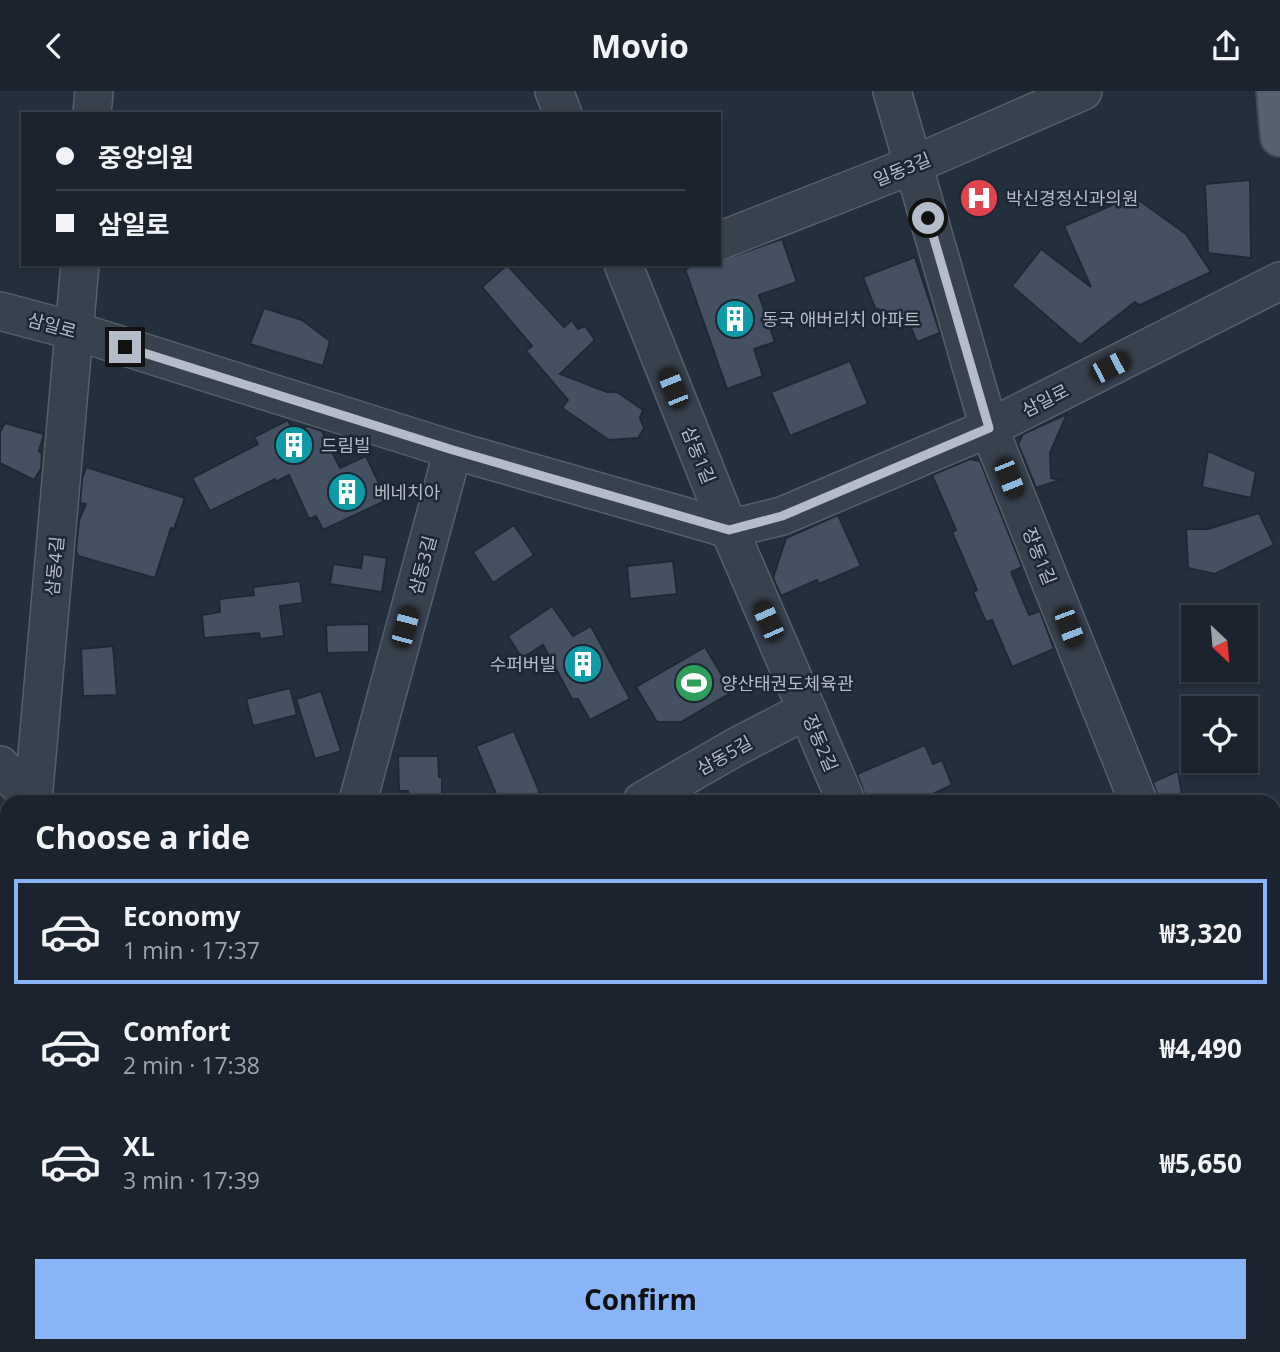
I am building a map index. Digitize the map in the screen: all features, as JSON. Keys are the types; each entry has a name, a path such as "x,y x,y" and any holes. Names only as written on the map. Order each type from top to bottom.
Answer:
{"main road":[{"path":"1276,91 1280,137"}],"street":[{"path":"554,91 563,112"},
{"name":"장동1길","path":"892,91 989,428 1136,795"},
{"name":"일동3길","path":"721,240 913,165 1083,91"},
{"name":"삼동4길","path":"34,795 80,266"},
{"name":"삼동1길","path":"625,266 729,530"},
{"name":"삼일로","path":"0,311 75,331 453,450 729,530 782,516 989,428 1280,281"},
{"name":"삼동3길","path":"360,795 453,450"},
{"name":"장동2길","path":"729,530 843,795"},
{"name":"삼동5길","path":"652,795 807,710"},
{"path":"0,765 28,795"}],"building":[{"path":"1250,180 1251,258 1208,253 1205,184"},
{"path":"1133,196 1186,234 1211,272 1140,305 1135,302 1080,345 1012,286 1041,249 1091,287 1064,226"},
{"name":"동국 애버리치 아파트","path":"782,239 797,282 759,295 775,342 754,349 763,376 727,389 685,269 693,266 721,266 721,260"},
{"path":"915,257 940,333 917,342 908,321 875,308 863,277"},
{"path":"508,266 564,327 572,320 578,329 585,326 595,340 560,374 607,392 617,392 643,410 640,418 644,428 638,438 609,440 562,408 568,400 526,351 532,346 482,287"},
{"path":"264,308 302,320 330,341 323,366 250,344"},
{"path":"850,361 868,404 790,436 771,392"},
{"path":"1067,414 1050,453 1051,478 1060,480 1036,488 1018,444 1023,434"},
{"path":"288,420 294,433 308,426 322,431 340,468 366,456 387,500 323,530 316,516 309,519 289,475 276,482 275,479 210,511 192,478 258,444 254,437"},
{"path":"5,423 44,434 39,451 42,454 41,469 34,480 0,463 0,432"},
{"path":"1208,451 1256,472 1251,498 1202,487"},
{"path":"970,459 980,461 1022,567 1011,572 1029,615 1040,611 1054,649 1012,667 992,620 986,622 973,592 977,590 952,532 956,530 932,475"},
{"path":"86,467 185,498 174,529 171,528 155,578 78,556 76,551 79,520 86,504 80,503"},
{"path":"1259,513 1274,545 1215,574 1188,568 1186,529 1208,529"},
{"path":"838,515 861,566 819,584 817,580 781,596 773,578 786,538"},
{"path":"514,525 534,555 493,583 473,552"},
{"path":"363,554 387,558 382,592 330,584 333,564 361,568"},
{"path":"673,561 677,594 630,599 627,566"},
{"path":"300,581 303,603 280,606 284,636 260,639 259,633 204,638 202,615 220,612 219,599 254,595 253,587"},
{"name":"수퍼버빌","path":"552,606 573,636 591,626 630,699 590,720 578,699 572,699 543,645 522,658 508,636"},
{"path":"369,624 369,652 327,653 326,625"},
{"path":"113,646 117,695 83,696 81,649"},
{"path":"705,647 732,692 681,722 657,722 636,687"},
{"path":"290,688 297,715 253,726 246,699"},
{"path":"321,691 341,751 315,759 296,699"},
{"path":"514,731 540,793 496,795 476,746"},
{"path":"925,745 933,764 942,760 952,785 930,795 865,795 857,774"},
{"path":"398,756 438,756 442,795 408,795 408,791 399,791"},
{"path":"1178,771 1182,795 1157,795 1153,782"}],"place":[{"name":"박신경정신과의원","path":"979,198"},
{"name":"동국 애버리치 아파트","path":"735,319"},
{"name":"드림빌","path":"294,445"},
{"name":"베네치아","path":"347,492"},
{"name":"수퍼버빌","path":"583,664"},
{"name":"양산태권도체육관","path":"694,683"}],"route":[{"path":"125,347 453,450 729,530 782,516 989,428 928,218"}]}
